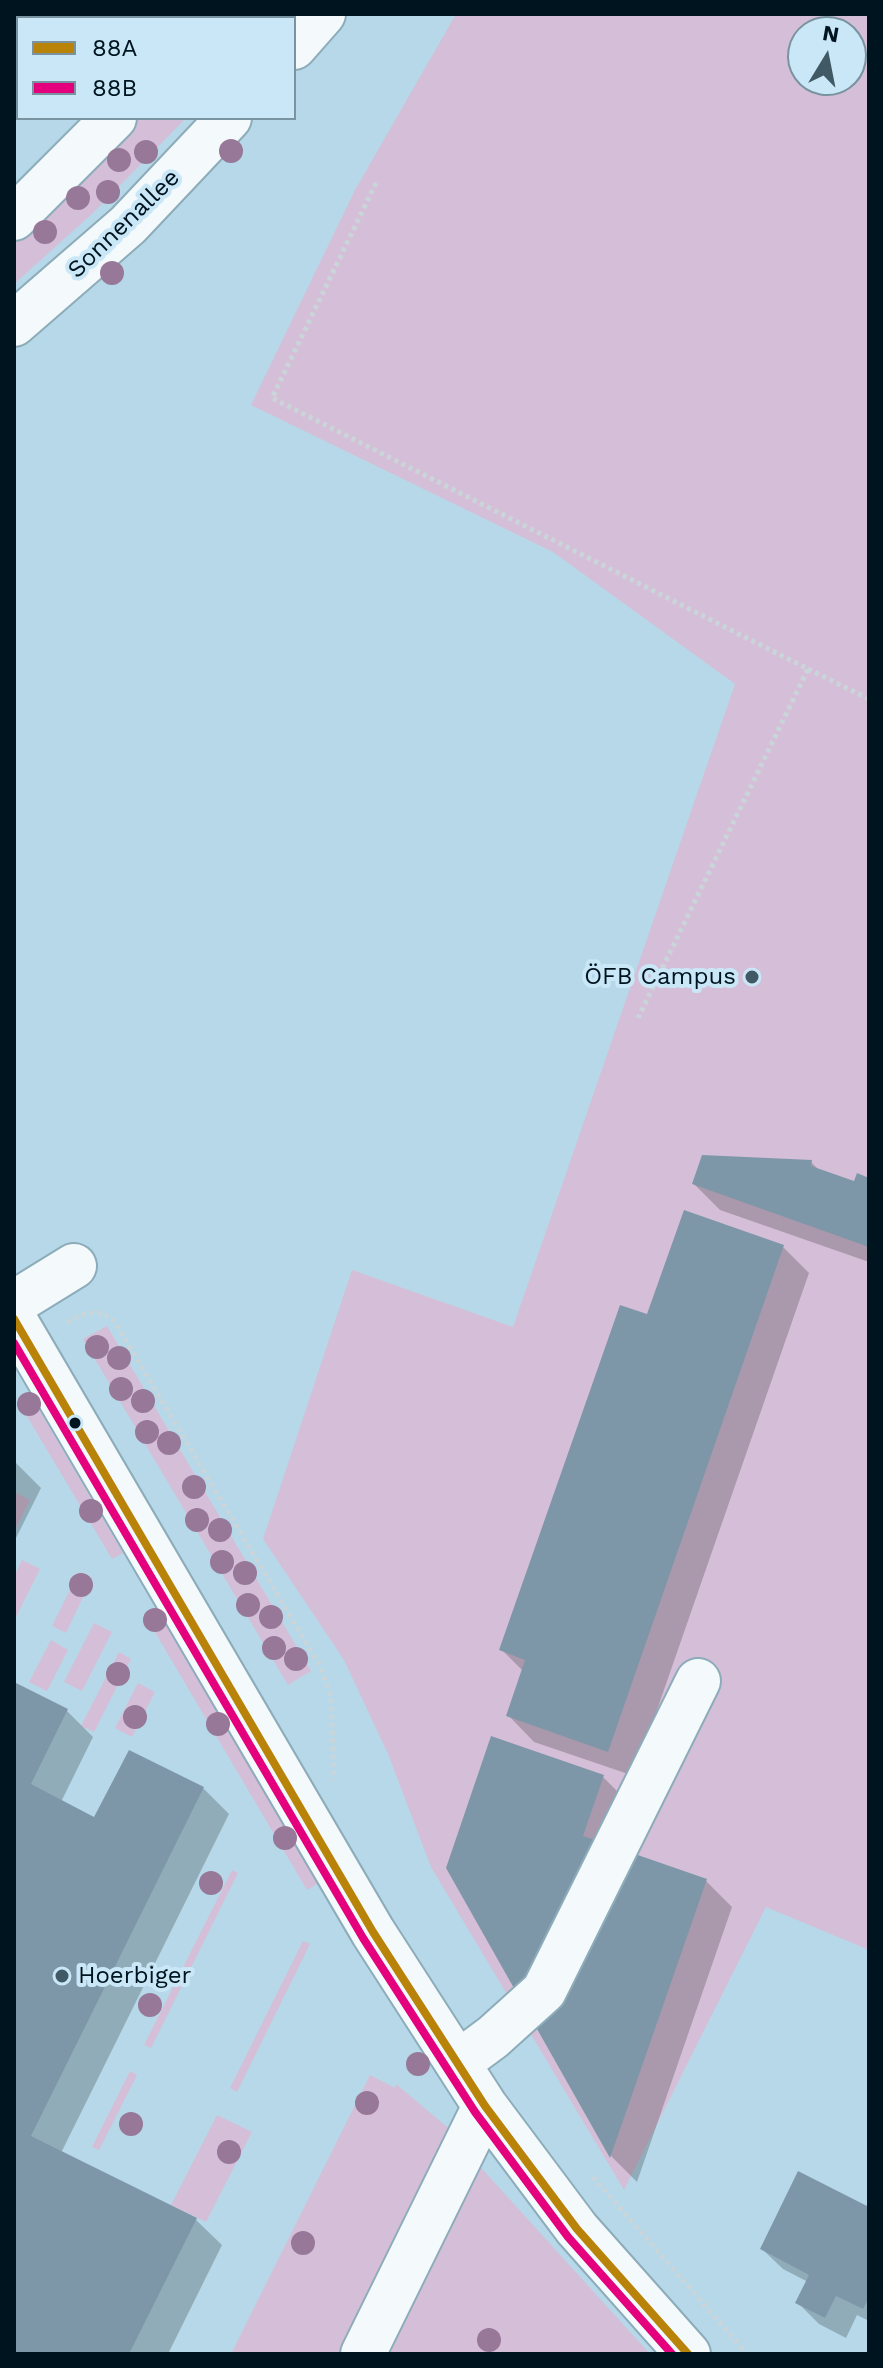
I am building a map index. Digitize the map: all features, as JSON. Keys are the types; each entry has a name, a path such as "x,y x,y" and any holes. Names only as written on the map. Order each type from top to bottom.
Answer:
{"street":[{"path":"296,45 323,14"},
{"path":"14,218 112,120"},
{"name":"Sonnenallee","path":"14,324 128,225 227,120"},
{"path":"14,1303 74,1266"},
{"path":"14,1319 365,1918 485,2106 577,2229 688,2354"},
{"path":"458,2063 493,2037 544,1991 698,1681"},
{"path":"363,2354 485,2106"}],"path":[{"path":"376,183 272,398 869,699"},
{"path":"638,1018 808,669"},
{"path":"60,1326 78,1316 97,1312 107,1313 115,1322 320,1666 331,1696 335,1788"},
{"path":"591,2175 747,2354"}],"shaded area":[{"name":"ÖFB Campus","path":"456,14 869,14 869,1950 766,1907 624,2190 431,1867 388,1754 344,1660 263,1539 352,1270 513,1327 735,684 553,552 251,405 355,190"},
{"path":"137,120 184,120 93,213 14,284 14,241 82,178"},
{"path":"107,1326 311,1671 288,1685 83,1339"},
{"path":"31,1396 123,1553 112,1559 19,1403"},
{"path":"16,1493 30,1500 14,1532 14,1498"},
{"path":"22,1560 40,1569 14,1621 14,1576"},
{"path":"79,1572 92,1578 66,1633 52,1626"},
{"path":"158,1611 319,1883 307,1890 146,1617"},
{"path":"94,1623 112,1632 82,1691 64,1682"},
{"path":"51,1640 68,1650 47,1691 29,1682"},
{"path":"119,1652 131,1659 94,1732 81,1726"},
{"path":"138,1683 155,1692 132,1737 115,1728"},
{"path":"232,1870 238,1873 151,2048 144,2045"},
{"path":"303,1941 310,1944 237,2092 230,2088"},
{"path":"130,2071 137,2075 99,2150 92,2147"},
{"path":"370,2075 395,2088 396,2084 452,2131 347,2354 231,2354"},
{"path":"217,2115 252,2132 206,2222 171,2205"},
{"path":"475,2161 650,2354 377,2354"}],"building":[{"path":"702,1155 812,1160 811,1166 854,1181 857,1173 869,1178 869,1247 692,1184"},
{"path":"684,1210 784,1245 608,1752 506,1716 525,1660 499,1650 620,1305 647,1314"},
{"name":"Hoerbiger","path":"14,1682 68,1709 31,1784 94,1817 129,1750 204,1787 31,2136 197,2218 129,2354 14,2354"},
{"path":"491,1736 604,1775 583,1836 707,1879 610,2158 446,1868"},
{"path":"798,2171 869,2207 869,2297 863,2309 836,2296 825,2318 795,2303 809,2275 760,2249"}],"transit line":[{"name":"88A","path":"14,1319 373,1932 485,2106 577,2229 688,2354"},
{"name":"88B","path":"14,1343 363,1938 475,2112 568,2237 672,2354"}],"place":[{"name":"ÖFB Campus","path":"752,977"},
{"name":"Hoerbiger","path":"62,1976"}]}
